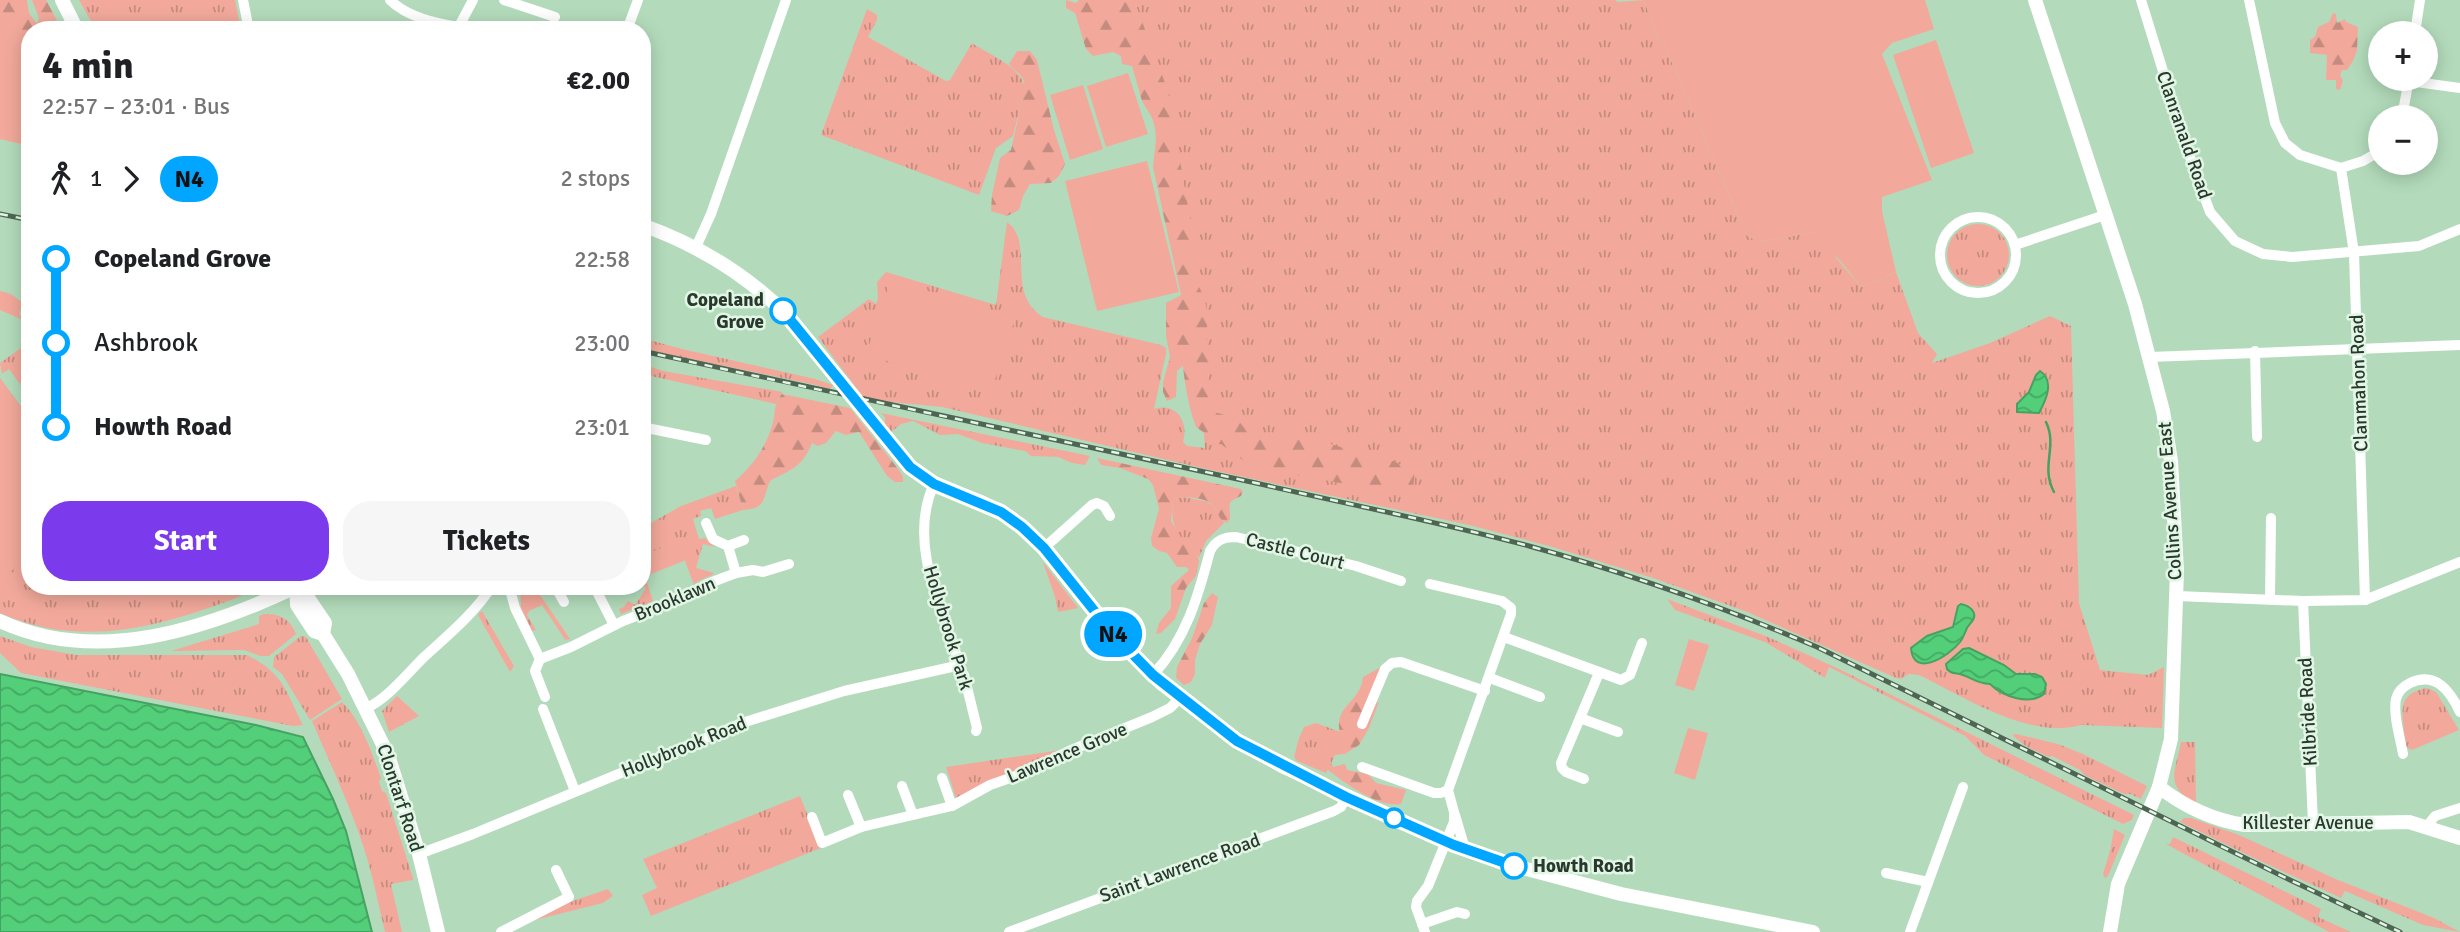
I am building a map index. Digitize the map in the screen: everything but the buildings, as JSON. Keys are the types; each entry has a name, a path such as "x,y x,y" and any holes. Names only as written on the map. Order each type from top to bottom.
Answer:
{"main road":[{"path":"62,0 72,21"},
{"name":"Collins Avenue East","path":"2035,0 2150,356 2171,461 2176,526 2177,596 2171,739 2156,794 2116,892 2111,931"},
{"path":"651,229 696,247 741,274 783,311 910,467 934,484 1001,512 1044,548 1112,633 1153,675 1237,741 1346,797 1445,841 1515,866 1620,894 1812,932"},
{"path":"0,621 66,639 105,641 156,637 230,616 278,595"},
{"name":"Clontarf Road","path":"296,595 297,605 314,631 323,634 348,674 388,755 419,854 438,932"},
{"name":"Killester Avenue","path":"2156,794 2224,821 2245,825 2409,822 2460,838"}],"street":[{"path":"243,0 247,21"},
{"path":"390,0 399,8 433,21"},
{"path":"462,21 473,0"},
{"path":"504,0 555,17"},
{"path":"630,21 638,0"},
{"path":"696,247 711,214 786,0"},
{"name":"Clanranald Road","path":"2141,0 2188,152 2210,212 2235,241 2263,254 2292,257 2420,246 2460,229"},
{"path":"2249,0 2275,123 2286,143 2300,155 2340,168 2368,158"},
{"path":"2417,21 2420,0"},
{"path":"2438,85 2460,88"},
{"name":"Clanmahon Road","path":"2340,168 2354,253 2365,600"},
{"path":"2015,245 2105,215"},
{"path":"1977,216 2001,224 2010,233 2015,245 2017,257 2014,270 2007,281 1997,289 1985,293 1960,290 1950,282 1939,259 1940,247 1953,225 1977,216"},
{"path":"2150,356 2460,345"},
{"path":"2255,351 2257,437"},
{"path":"651,429 706,440"},
{"name":"Hollybrook Park","path":"934,484 924,514 926,557 957,659 956,666 964,675 976,731"},
{"path":"1044,548 1092,505 1097,503 1104,506 1110,516"},
{"path":"2270,599 2272,518"},
{"name":"Brooklawn","path":"706,523 713,540 728,546 736,573"},
{"name":"Castle Court","path":"1153,675 1174,648 1191,618 1210,551 1219,540 1236,537 1356,566 1401,581"},
{"path":"728,546 744,540"},
{"path":"2177,596 2303,601 2365,600 2460,562"},
{"name":"Brooklawn","path":"540,659 736,573 753,570 763,572 789,564"},
{"path":"1430,584 1507,604 1511,614 1448,790 1465,849"},
{"path":"365,709 376,704 485,595"},
{"path":"511,595 514,608 540,659 535,671 545,697"},
{"path":"560,595 564,602"},
{"name":"Brooklawn","path":"599,595 614,625"},
{"name":"Kilbride Road","path":"2303,601 2314,823"},
{"path":"1504,637 1621,680 1626,678 1642,642"},
{"path":"1362,724 1385,669 1392,663 1401,663 1485,691"},
{"name":"Hollybrook Road","path":"419,854 771,713 844,691 956,666"},
{"path":"1584,779 1566,772 1561,763 1599,673"},
{"path":"1490,678 1540,696"},
{"path":"2403,754 2396,700 2399,691 2406,685 2426,678 2444,685 2460,712"},
{"name":"Lawrence Grove","path":"812,817 822,843 861,827 952,806 990,785 1027,772 1069,751 1152,717 1170,708 1180,698"},
{"path":"543,709 575,791"},
{"path":"1580,718 1618,732"},
{"path":"1362,767 1434,793 1448,790"},
{"path":"942,778 952,806"},
{"path":"902,786 913,815"},
{"path":"1910,932 1963,786"},
{"path":"848,795 861,827"},
{"name":"Saint Lawrence Road","path":"1009,932 1334,811 1341,807 1346,797"},
{"path":"2427,826 2435,816 2460,808"},
{"path":"1454,812 1454,822 1416,907 1423,928 1457,912 1465,914"},
{"path":"501,932 569,897 556,870"},
{"path":"1886,873 1928,882"}],"green space":[{"path":"0,0 27,0 29,13 35,21 21,21 21,38 0,27"},
{"path":"32,0 46,0 57,21 38,21"},
{"path":"79,0 235,0 239,21 91,21"},
{"path":"1066,0 1076,3 1079,0 1134,0 1168,91 1196,253 1197,282 1205,300 1208,319 1208,396 1214,412 1236,418 1248,432 1272,439 1293,436 1391,460 1415,471 1413,488 1384,486 1364,491 1346,484 1269,470 1264,474 1259,472 1221,444 1210,445 1209,436 1196,427 1183,366 1177,371 1176,397 1167,401 1163,392 1170,357 1166,336 1166,303 1181,295 1153,167 1155,128 1142,101 1132,66 1122,64 1121,56 1113,52 1093,56 1086,49 1075,13 1066,8"},
{"path":"1117,0 1644,0 1657,37 1664,44 1747,236 1760,242 1814,232 1861,287 1896,272 1918,333 1937,354 1932,363 1990,343 2050,316 2071,326 2079,603 2100,670 2148,675 2164,667 2162,728 2081,725 2061,728 2019,722 1919,675 1909,674 1901,679 1896,678 1747,612 1653,578 1549,546 1469,525 1206,469 942,407 864,398 818,337 869,299 876,304 877,282 886,272 996,305 1007,222 1015,231 1019,242 1022,281 1031,307 1043,317 1166,348 1154,409 1169,408 1174,411 1182,420 1183,442 1187,446 1205,448 1199,369 1163,134"},
{"path":"1644,0 1925,0 1934,29 1892,43 1882,54 1932,180 1882,197 1882,211 1896,272 1861,287 1838,259 1819,244 1814,232 1760,242 1747,236 1664,44 1657,37"},
{"path":"867,9 877,15 868,37 946,81 950,80 972,43 1011,67 1022,80 1025,88 1013,136 996,148 979,195 821,135"},
{"path":"2333,13 2336,14 2337,23 2345,19 2358,27 2357,50 2347,70 2342,70 2340,90 2336,89 2336,80 2326,80 2327,55 2310,53 2310,40 2315,37 2318,27 2329,22"},
{"path":"0,23 21,34 21,144 0,139"},
{"path":"1936,40 1974,153 1931,168 1893,55"},
{"path":"1017,51 1030,51 1037,60 1065,164 1059,176 1051,183 1030,184 1019,210 1007,216 991,211 1000,158 1011,150 1023,92 1023,78 1009,64"},
{"path":"1128,73 1148,134 1106,147 1087,86"},
{"path":"1083,85 1103,149 1070,160 1050,95"},
{"path":"1147,161 1179,292 1097,311 1065,181"},
{"path":"1972,224 1984,224 2000,233 2007,243 2007,267 2000,277 1984,286 1972,286 1961,281 1952,272 1947,261 1947,249 1952,238 1961,229"},
{"path":"891,279 1015,319 990,395 866,354"},
{"path":"0,291 11,294 21,302 21,319 0,310"},
{"path":"651,340 833,385 829,390 651,351"},
{"path":"21,348 21,386 9,369 2,374 0,363"},
{"path":"651,367 783,392 776,404 651,376"},
{"path":"0,378 21,407 21,595 242,595 165,621 100,632 67,631 33,625 0,613"},
{"path":"0,378 21,407 21,564 0,579"},
{"path":"782,394 850,408 899,470 903,482 895,482 887,476 859,432 846,435 836,431 826,443 818,446 812,443 800,463 770,481 760,505 743,510 735,481 753,463 766,442 777,401"},
{"path":"881,413 1090,456 1085,465 1058,457 1031,456 1025,451 982,443 958,434 940,435 913,421 901,424 891,432 885,426 885,417"},
{"path":"1097,458 1243,491 1241,496 1230,503 1230,519 1227,523 1213,505 1205,500 1188,497 1173,499 1171,521 1181,537 1196,551 1199,561 1196,576 1186,588 1175,619 1161,633 1156,634 1159,623 1171,608 1171,586 1189,570 1186,567 1177,567 1167,553 1152,546 1151,538 1159,509 1153,485 1148,479 1120,468 1101,465"},
{"path":"736,486 743,510 715,519 711,508 700,511 701,516 693,519 699,539 705,538 715,547 703,544 696,568 714,573 694,585 678,542 651,552 651,523 681,506"},
{"path":"1182,497 1213,505 1224,523 1206,541 1199,558 1180,536 1173,522 1173,499"},
{"path":"678,541 686,560 651,574 651,552"},
{"path":"1043,562 1078,608 1058,612"},
{"path":"1212,593 1218,597 1212,625 1200,644 1195,660 1195,674 1191,682 1184,685 1176,678 1177,667 1192,638 1204,603"},
{"path":"520,595 540,595 570,639 565,640 542,605 529,611 527,615 536,630 532,631 521,608"},
{"path":"641,595 651,595 653,601 621,614 619,609 628,601 635,605"},
{"path":"1667,599 1768,637 1837,668 2134,815 2132,820 2123,824 1984,755 1965,736 1829,667 1825,678 1765,642 1675,610"},
{"path":"482,611 514,666 510,672 478,615"},
{"path":"264,614 284,618 296,634 269,656 260,656 244,650 171,651 259,624 259,616"},
{"path":"0,636 31,647 76,655 247,655 276,676 288,693 303,725 293,726 21,673 0,653"},
{"path":"301,636 306,637 342,699 310,720 282,674 273,667 274,657"},
{"path":"1689,639 1709,645 1694,691 1675,685"},
{"path":"1381,667 1373,689 1378,704 1369,728 1359,745 1345,754 1332,755 1329,758 1333,767 1345,764 1347,770 1368,774 1376,783 1406,790 1401,804 1372,798 1324,767 1325,756 1341,737 1339,726 1343,711 1357,694 1363,677"},
{"path":"2427,688 2436,692 2459,730 2412,750 2406,747 2405,743 2403,708 2409,695"},
{"path":"397,696 419,716 389,732 382,711"},
{"path":"342,702 355,718 370,748 381,778 379,782 382,791 386,793 413,878 391,884 402,932 385,932 361,840 312,721"},
{"path":"1316,723 1346,734 1326,773 1297,761 1294,757 1304,727"},
{"path":"1688,728 1708,733 1695,780 1674,773"},
{"path":"2012,735 2058,744 2147,786 2141,799 2124,794 2052,756 2027,747"},
{"path":"2181,742 2195,742 2196,804 2179,791 2174,778"},
{"path":"1061,750 956,798 946,767"},
{"path":"800,796 821,848 651,916 642,895 657,888 643,859"},
{"path":"2184,818 2239,835 2338,880 2434,918 2460,932 2423,925 2345,891 2341,898 2180,822"},
{"path":"2114,829 2125,835 2105,878 2103,874"},
{"path":"2173,837 2321,909 2318,917 2351,932 2329,932 2166,844 2170,844"},
{"path":"608,889 613,896 603,903 531,921 561,905"}],"water":[{"path":"2040,371 2045,375 2048,385 2039,413 2017,412 2017,404 2029,392"},
{"path":"1961,604 1970,608 1974,615 1960,642 1932,662 1918,662 1913,657 1911,648 1927,636 1953,627 1958,606"},
{"path":"1969,648 2016,674 2035,674 2042,677 2046,684 2044,694 2031,699 2016,698 1990,684 1949,671 1946,664 1963,649"},
{"path":"0,674 256,725 303,737 346,831 372,932 0,932"}],"waterway":[{"path":"2046,422 2050,440 2050,483 2054,492"}],"railway":[{"path":"0,214 21,218"},
{"path":"651,353 1427,521 1566,556 1639,579 1817,647 2400,932"}],"bus line":[{"name":"N4","path":"783,311 910,467 934,484 1001,512 1035,538 1119,641 1162,684 1209,721 1237,741 1346,797 1454,845 1514,866"}],"place":[{"name":"Copeland Grove","path":"783,311"},
{"name":"Howth Road","path":"1514,866"}]}
